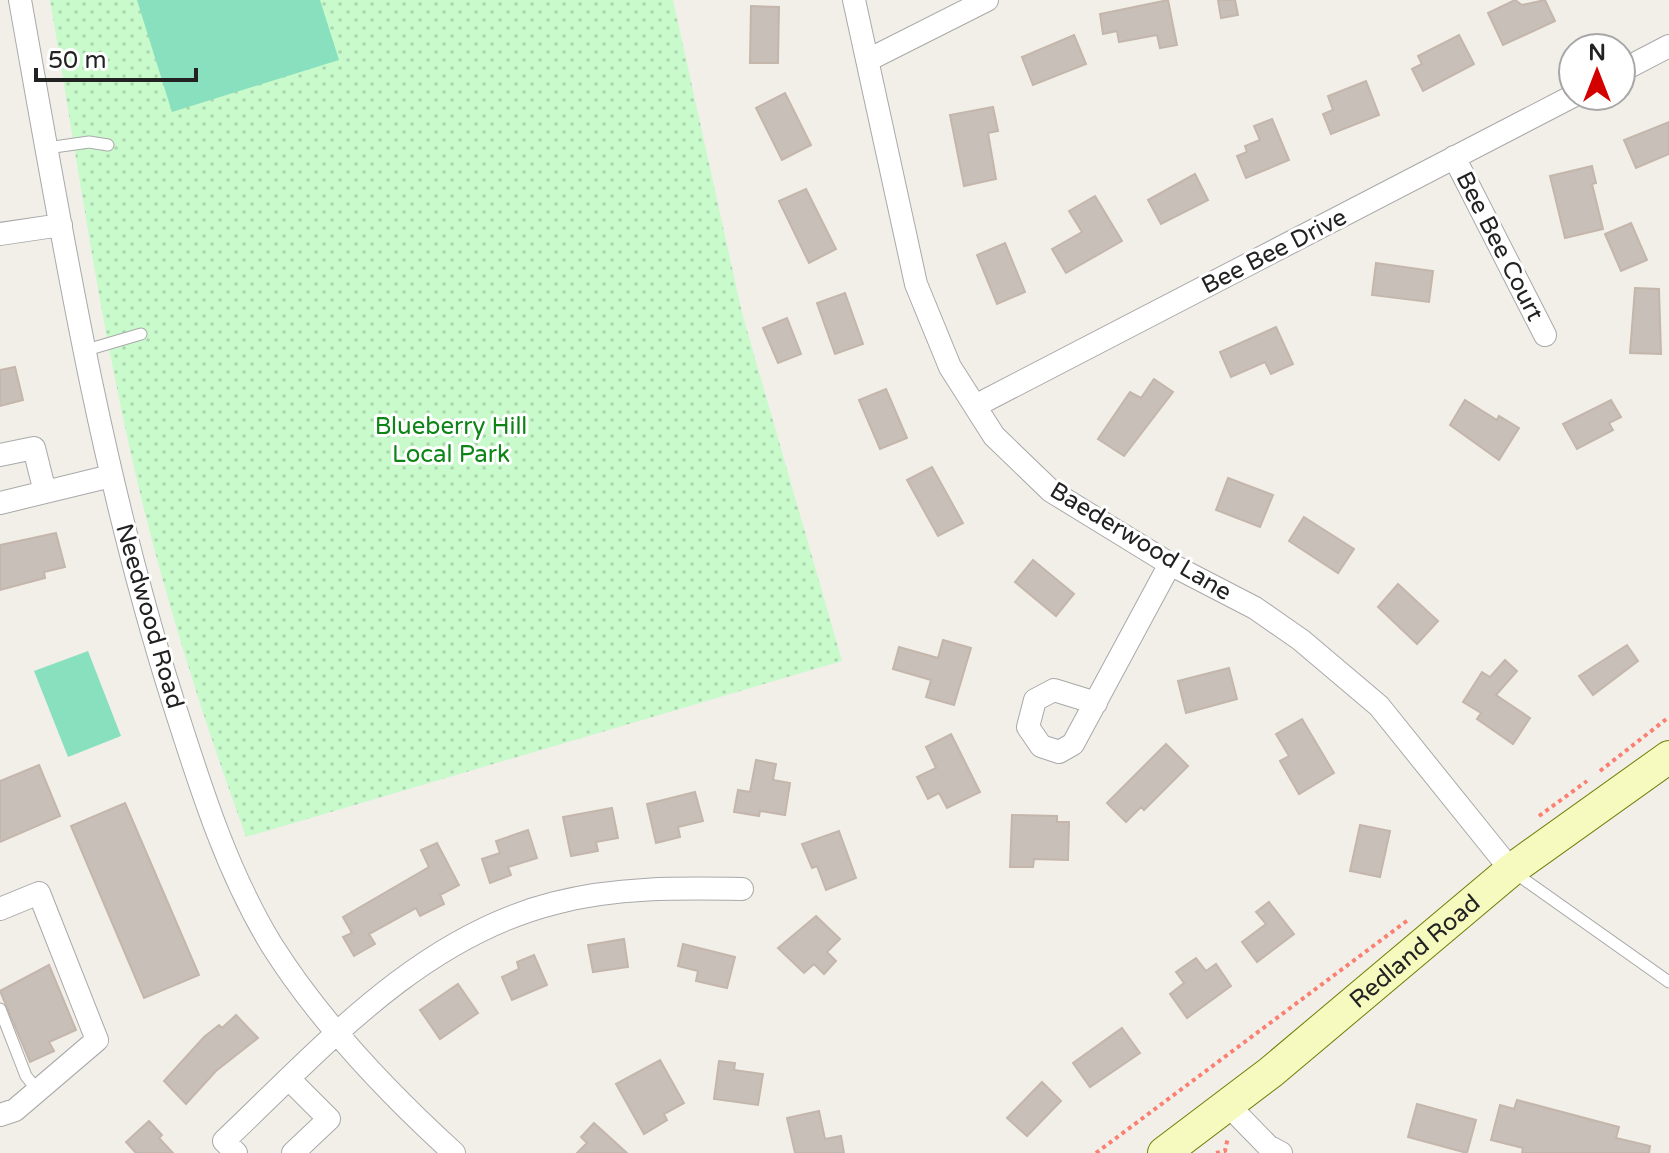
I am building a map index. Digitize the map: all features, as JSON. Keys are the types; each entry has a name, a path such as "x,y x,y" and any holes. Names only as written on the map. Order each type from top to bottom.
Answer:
{"main road":[{"name":"Redland Road","path":"1164,1153 1228,1105 1511,870 1669,757"}],"street":[{"name":"Needwood Road","path":"20,0 83,351 111,476 147,618 208,810 250,906 273,947 338,1033 395,1099 454,1153"},
{"name":"Baederwood Lane","path":"854,0 916,284 950,367 994,436 1051,491 1170,564 1255,608 1301,640 1379,706 1511,870"},
{"path":"868,60 987,0"},
{"path":"1637,63 1669,46"},
{"name":"Bee Bee Drive","path":"975,406 1557,104"},
{"name":"Bee Bee Court","path":"1454,157 1545,335"},
{"path":"0,234 61,225"},
{"path":"0,455 34,448 45,492"},
{"path":"0,503 111,476"},
{"path":"1096,703 1170,564"},
{"path":"236,1153 224,1141 338,1033 436,953 511,916 556,902 660,888 742,889"},
{"path":"0,909 39,893 97,1040 15,1110 0,1115"},
{"path":"289,1079 329,1119 293,1153"},
{"path":"1228,1105 1268,1146 1281,1153"}],"lane":[{"path":"47,148 89,142 108,145"},
{"path":"83,351 141,334"},
{"path":"1511,870 1669,982"},
{"path":"0,1009 26,1076 38,1091"}],"path":[{"path":"1530,824 1669,717"},
{"path":"1096,1153 1417,913"}],"green space":[{"name":"Blueberry Hill Local Park","path":"50,0 673,0 742,313 842,661 246,837 182,647 131,454 97,285"},
{"path":"137,0 320,0 339,60 172,112"},
{"path":"88,651 121,736 68,757 34,671"}],"building":[{"path":"1168,0 1177,45 1160,48 1157,35 1119,42 1117,31 1103,34 1100,14"},
{"path":"1218,0 1235,0 1238,15 1221,18"},
{"path":"1515,0 1522,5 1545,0 1555,21 1503,45 1488,13"},
{"path":"751,6 779,7 778,63 750,63"},
{"path":"1074,35 1086,64 1033,85 1022,57"},
{"path":"1459,35 1474,64 1423,91 1412,69 1422,64 1418,56"},
{"path":"1366,81 1379,115 1331,134 1323,114 1333,110 1328,96"},
{"path":"785,93 811,145 782,160 756,108"},
{"path":"993,107 998,131 988,133 996,179 964,186 950,115"},
{"path":"1272,119 1289,160 1246,178 1237,156 1247,152 1245,146 1260,140 1254,126"},
{"path":"1669,122 1669,154 1636,168 1624,140"},
{"path":"1592,166 1596,183 1592,184 1603,229 1565,238 1550,176"},
{"path":"1195,174 1208,200 1161,224 1148,200"},
{"path":"806,189 836,249 809,263 779,201"},
{"path":"1095,196 1122,241 1066,273 1052,249 1082,232 1069,211"},
{"path":"1631,223 1647,260 1621,271 1605,234"},
{"path":"1005,243 1025,292 997,304 977,255"},
{"path":"1376,263 1433,271 1429,302 1372,295"},
{"path":"1635,288 1659,289 1661,354 1630,353"},
{"path":"845,293 863,344 835,354 817,303"},
{"path":"787,318 801,354 778,363 763,328"},
{"path":"1276,327 1293,364 1271,374 1265,362 1231,377 1220,352"},
{"path":"15,367 23,400 0,406 0,370"},
{"path":"1154,379 1173,392 1124,456 1098,439 1130,392 1141,398"},
{"path":"886,389 907,438 880,449 859,400"},
{"path":"1465,400 1497,420 1499,416 1519,428 1499,460 1450,425"},
{"path":"1611,400 1621,417 1609,423 1613,430 1577,449 1563,424"},
{"path":"932,467 963,523 938,536 907,480"},
{"path":"1228,478 1273,495 1260,527 1216,510"},
{"path":"1304,517 1354,549 1338,573 1289,541"},
{"path":"56,533 65,567 44,572 45,578 0,590 0,545"},
{"path":"1033,560 1074,594 1056,616 1015,582"},
{"path":"1398,584 1438,621 1417,644 1378,607"},
{"path":"943,640 971,648 954,705 926,697 931,680 893,669 899,647 938,658"},
{"path":"1627,645 1638,661 1593,695 1579,676"},
{"path":"1505,660 1517,671 1496,695 1530,718 1513,744 1477,719 1481,713 1463,702 1482,672 1490,677"},
{"path":"1229,668 1237,699 1186,713 1178,681"},
{"path":"1302,719 1334,773 1299,794 1280,761 1289,756 1276,734"},
{"path":"951,734 980,792 947,808 939,793 928,799 917,777 936,768 926,747"},
{"path":"1166,744 1188,766 1144,810 1141,807 1126,822 1107,803"},
{"path":"756,760 776,764 773,780 790,783 785,815 760,811 759,816 734,812 738,790 750,792"},
{"path":"39,765 60,816 0,842 0,781"},
{"path":"695,792 703,821 678,827 680,837 656,843 647,804"},
{"path":"125,803 199,975 144,998 71,826"},
{"path":"612,808 618,838 596,842 598,851 571,856 563,817"},
{"path":"1012,815 1057,816 1057,822 1069,822 1068,860 1034,859 1033,867 1010,867"},
{"path":"1360,825 1390,831 1380,877 1350,871"},
{"path":"528,830 537,858 508,867 511,875 490,883 482,859 500,853 496,841"},
{"path":"839,831 856,878 826,890 817,866 812,868 802,844"},
{"path":"437,843 459,885 440,895 444,904 420,916 416,908 369,934 375,944 354,956 343,937 352,933 343,917 429,867 421,850"},
{"path":"1269,902 1294,934 1257,962 1242,942 1266,924 1256,912"},
{"path":"816,916 840,939 827,952 836,961 824,974 814,964 804,973 778,948"},
{"path":"624,939 628,967 593,972 588,945"},
{"path":"683,944 735,957 727,988 696,981 698,971 678,966"},
{"path":"534,955 547,985 512,1000 502,977 519,969 517,962"},
{"path":"1196,958 1206,971 1216,964 1231,986 1187,1018 1170,994 1184,983 1176,972"},
{"path":"49,965 76,1030 49,1042 54,1051 30,1062 0,991"},
{"path":"458,984 478,1013 440,1039 420,1010"},
{"path":"236,1015 258,1038 216,1071 186,1104 164,1081 204,1037 219,1025 222,1028"},
{"path":"1122,1028 1140,1053 1090,1087 1073,1063"},
{"path":"660,1060 684,1103 664,1114 667,1120 644,1134 616,1084"},
{"path":"719,1061 735,1063 734,1070 763,1074 758,1105 714,1099"},
{"path":"1042,1082 1061,1101 1027,1136 1007,1118"},
{"path":"1517,1100 1619,1127 1616,1138 1650,1146 1649,1153 1522,1153 1523,1148 1491,1140 1500,1105 1514,1109"},
{"path":"1417,1104 1476,1120 1467,1153 1408,1137"},
{"path":"819,1111 825,1139 841,1136 844,1153 795,1153 787,1118"},
{"path":"149,1121 173,1153 136,1153 126,1142"},
{"path":"594,1123 627,1153 577,1153 587,1143 581,1137"}]}
